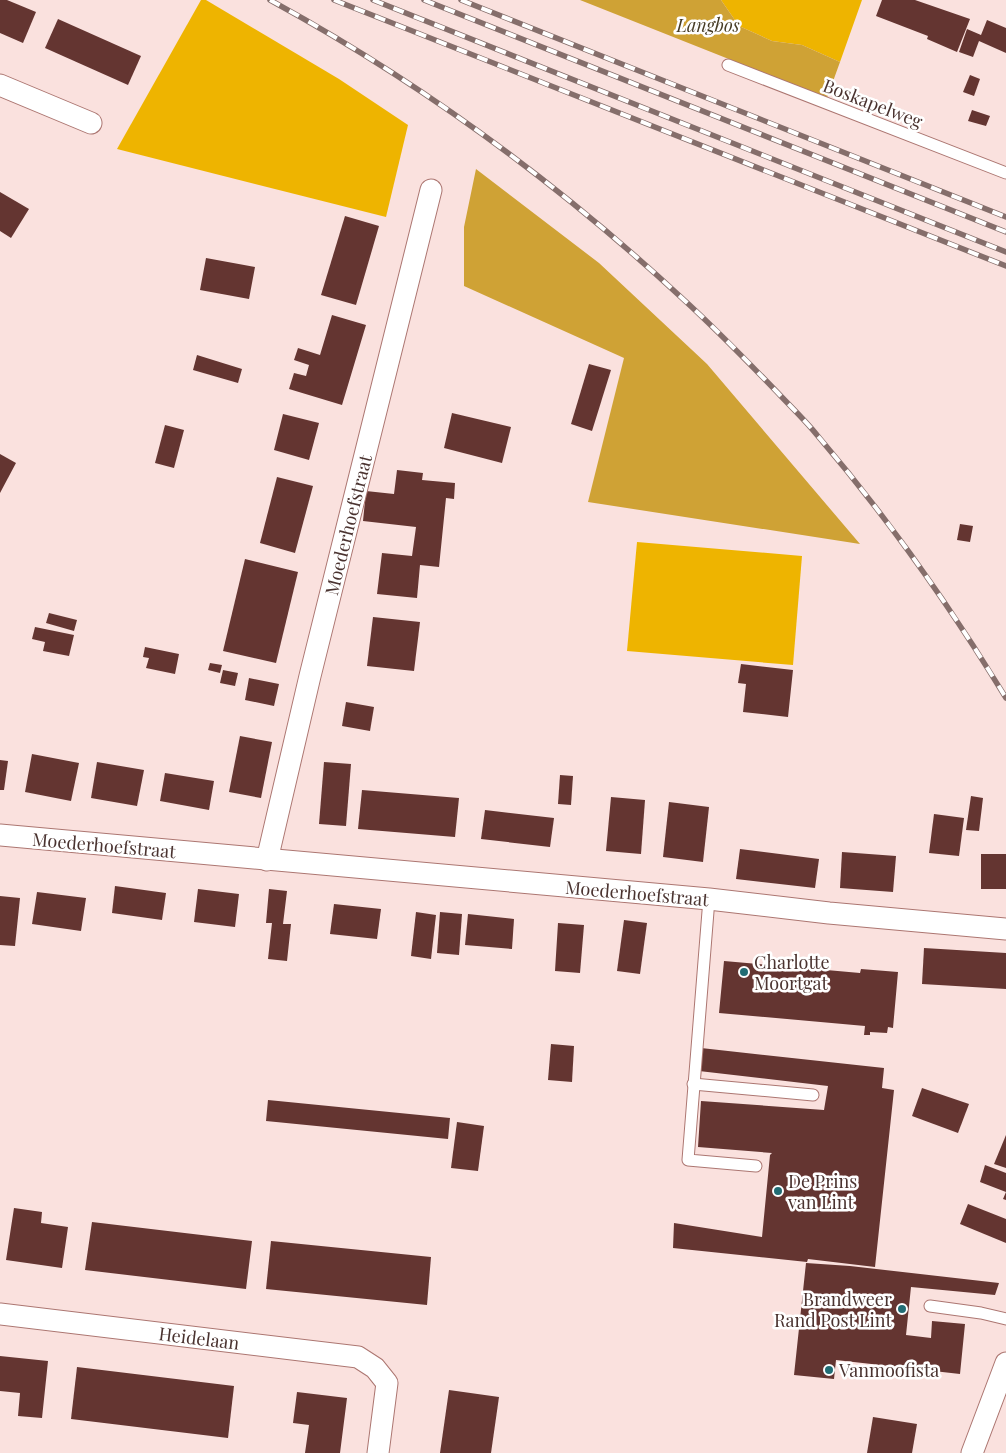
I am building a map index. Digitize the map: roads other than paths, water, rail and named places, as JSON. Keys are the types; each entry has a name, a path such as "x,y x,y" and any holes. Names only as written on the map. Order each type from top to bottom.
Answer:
{"street":[{"path":"0,85 91,123"},
{"name":"Moederhoefstraat","path":"267,860 310,676 432,190"},
{"name":"Moederhoefstraat","path":"0,835 709,899 829,913 1006,929"},
{"name":"Heidelaan","path":"0,1314 358,1356 375,1368 386,1383 378,1453"},
{"path":"972,1453 1006,1363"}],"lane":[{"name":"Boskapelweg","path":"728,66 1006,173"},
{"path":"709,899 688,1160 756,1166"},
{"path":"693,1084 813,1095"},
{"path":"930,1306 981,1313 1006,1319"}],"railway":[{"path":"270,0 380,65 486,137 587,215 636,256 695,310 803,419 843,466 917,563 963,630 1006,698"},
{"path":"334,0 1006,266"},
{"path":"373,0 1006,252"},
{"path":"424,0 1006,232"},
{"path":"461,0 1006,217"}],"place":[{"name":"Charlotte Moortgat","path":"744,972"},
{"name":"De Prins van Lint","path":"778,1191"},
{"name":"Brandweer Rand Post Lint","path":"902,1309"},
{"name":"Vanmoofista","path":"829,1370"}],"park label":[{"name":"Langbos","path":"708,25"}]}
